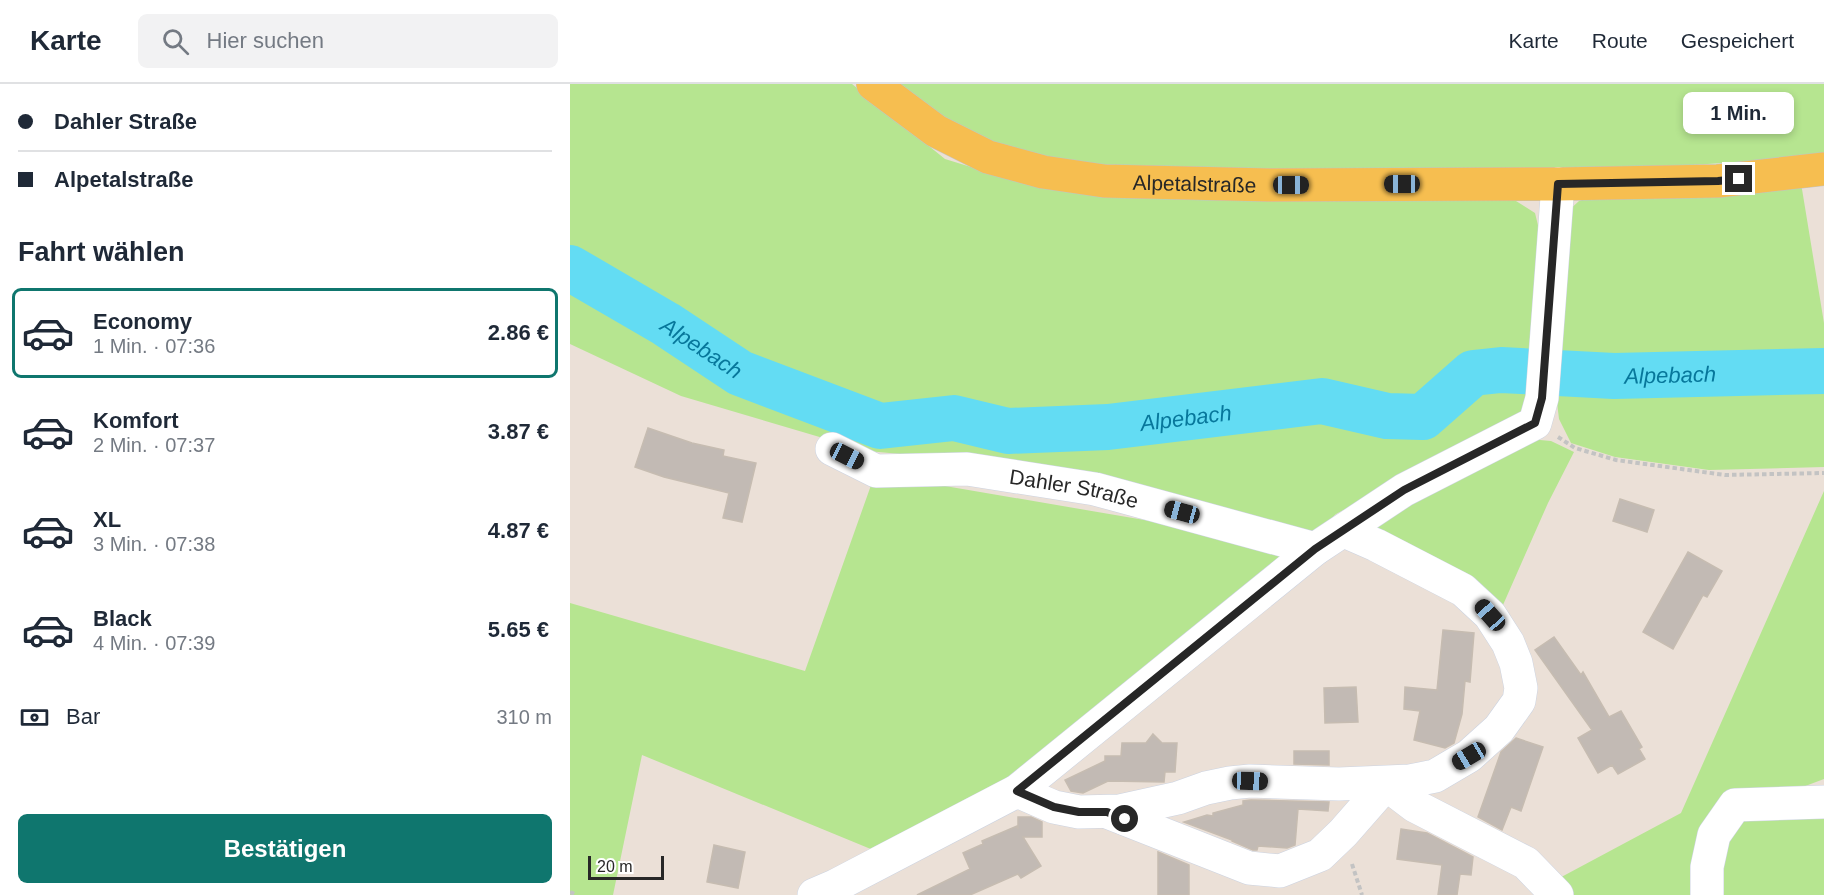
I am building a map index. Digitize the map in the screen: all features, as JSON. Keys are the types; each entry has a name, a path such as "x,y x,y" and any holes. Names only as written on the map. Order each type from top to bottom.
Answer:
{"main road":[{"name":"Alpetalstraße","path":"873,84 936,131 988,158 1043,172 1104,181 1269,185 1558,184 1718,181 1824,169"}],"street":[{"path":"814,895 1017,791 1315,549 1404,490 1539,410 1546,350 1558,184"},
{"name":"Dahler Straße","path":"832,448 876,471 967,469 1095,489 1315,549"},
{"path":"1017,791 1054,807 1079,812 1107,812 1150,805 1230,783 1250,781 1386,784 1410,781 1435,776 1469,756 1499,729 1519,701 1521,688 1516,663 1508,643 1490,615 1463,590 1448,580 1376,544 1344,531"},
{"path":"1107,812 1249,868 1280,872 1320,855 1343,833 1386,784"},
{"path":"1386,784 1415,806 1526,863 1557,895"},
{"path":"1707,895 1707,867 1714,835 1735,805 1824,802"}],"path":[{"path":"1539,410 1575,448 1616,460 1725,475 1824,473"},
{"path":"570,892 577,895"}],"green space":[{"path":"570,84 852,84 945,159 1029,185 1508,196 1535,213 1545,254 1533,403 1520,421 1466,446 1336,514 1310,539 992,462 867,451 681,396 570,344"},
{"path":"890,84 1824,84 1824,156 1592,172 1125,170 1041,160 971,138"},
{"path":"1801,183 1824,323 1824,467 1709,470 1615,457 1571,443 1559,419 1556,394 1567,212 1579,201 1598,193"},
{"path":"1529,439 1551,441 1574,452 1548,503 1499,614 1370,531 1376,521"},
{"path":"875,474 1279,543 1284,560 1012,775 878,852 642,755 613,895 570,895 570,603 805,671"},
{"path":"1824,491 1824,779 1765,801 1733,803 1703,895 1564,895 1552,882 1681,813"},
{"path":"1824,785 1824,895 1710,895 1716,837 1765,807"}],"building":[{"path":"648,428 692,443 724,450 723,456 756,463 742,522 723,518 729,493 664,477 635,467"},
{"path":"1620,499 1654,510 1647,532 1613,521"},
{"path":"1688,552 1722,571 1707,597 1703,595 1673,649 1643,632"},
{"path":"1443,630 1474,633 1470,682 1465,681 1462,714 1454,743 1445,748 1414,740 1420,711 1404,709 1405,687 1437,690"},
{"path":"1554,637 1581,675 1583,672 1609,717 1621,711 1642,747 1639,749 1645,759 1618,774 1612,765 1598,773 1578,738 1592,730 1535,650"},
{"path":"1356,687 1358,722 1325,723 1324,688"},
{"path":"1153,734 1162,743 1177,743 1175,772 1165,772 1164,782 1108,781 1083,793 1071,791 1065,780 1105,761 1105,756 1121,756 1122,743 1146,743"},
{"path":"1516,738 1543,747 1521,811 1511,807 1502,830 1478,817 1501,752"},
{"path":"1294,751 1329,751 1329,765 1294,764"},
{"path":"1243,801 1329,802 1328,811 1298,809 1295,845 1287,848 1258,846 1257,850 1253,850 1184,822 1207,815 1213,816 1213,813 1243,805"},
{"path":"1018,817 1031,817 1042,822 1042,837 1023,837 1041,866 1021,878 1018,874 970,895 917,895 970,869 963,853 983,844 982,841 1017,826 1018,829"},
{"path":"1401,829 1427,833 1473,857 1471,875 1460,874 1457,895 1438,895 1442,865 1397,859"},
{"path":"714,845 745,852 738,888 707,882"},
{"path":"1158,852 1189,865 1189,895 1158,895"}],"waterway":[{"name":"Alpebach","path":"570,268 666,324 740,373 880,426 954,418 1008,431 1108,427 1322,401 1387,416 1423,417 1473,373 1501,370 1614,376 1824,371"}],"route":[{"path":"1125,819 1107,812 1079,812 1054,807 1017,791 1315,549 1404,490 1535,423 1542,398 1558,184 1739,179"}]}
